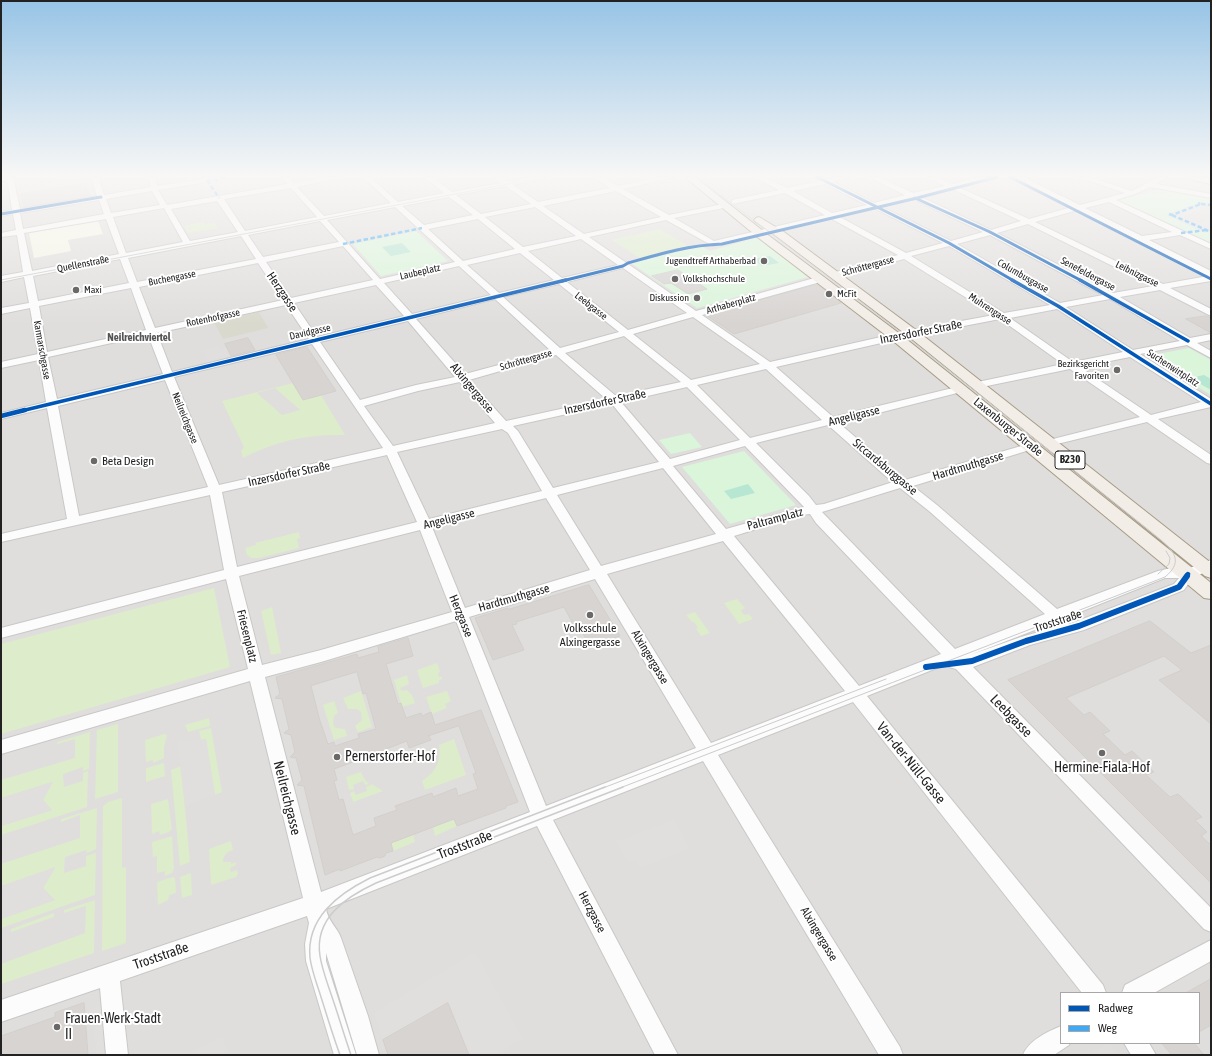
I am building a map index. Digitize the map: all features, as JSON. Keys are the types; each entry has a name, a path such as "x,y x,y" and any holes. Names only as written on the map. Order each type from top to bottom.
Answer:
{"main road":[{"name":"B230","path":"752,226 759,233 821,279"},
{"name":"B230","path":"768,226 835,275"},
{"name":"Laxenburger Straße","path":"835,275 912,333 1049,443 1209,568"},
{"name":"Laxenburger Straße","path":"821,279 1032,446 1211,593"}],"street":[{"name":"Karmarschgasse","path":"19,226 74,522"},
{"path":"1,235 54,226"},
{"name":"Neilreichgasse","path":"112,226 168,376 215,490 231,573"},
{"path":"177,226 188,244"},
{"name":"Herzgasse","path":"237,226 357,404 391,451 425,525 541,816 668,1055"},
{"name":"Quellenstraße","path":"1,279 284,226"},
{"path":"329,226 378,282"},
{"path":"422,228 430,226"},
{"name":"Leebgasse","path":"492,226 690,384 747,442"},
{"path":"567,226 623,266"},
{"path":"461,263 630,226"},
{"path":"682,226 713,244 785,226"},
{"name":"Muhrengasse","path":"850,226 905,256 1003,317 1071,366 1211,460"},
{"name":"Columbusgasse","path":"915,226 949,243 1058,306 1131,353"},
{"name":"Senefeldergasse","path":"977,226 1111,296 1188,341"},
{"name":"Schröttergasse","path":"835,275 1010,226"},
{"name":"Leibnizgasse","path":"1039,226 1163,287 1211,313"},
{"path":"1115,226 1211,274"},
{"path":"1167,226 1211,247"},
{"name":"Laubeplatz","path":"422,228 461,263"},
{"path":"1141,239 1181,233"},
{"name":"Buchengasse","path":"1,311 343,244"},
{"path":"461,263 557,352 614,400 662,456 666,464 680,482 725,535"},
{"name":"Laubeplatz","path":"378,282 461,263"},
{"name":"Arthaberplatz","path":"623,266 695,314 821,279"},
{"name":"Davidgasse","path":"1,416 623,266"},
{"name":"Inzersdorfer Straße","path":"1,538 912,333 1211,278"},
{"name":"Rotenhofgasse","path":"1,364 378,282"},
{"name":"Alxingergasse","path":"378,282 411,318 498,420 512,431 892,1055"},
{"name":"Schröttergasse","path":"357,404 416,388 463,378 695,314"},
{"name":"Siccardsburggasse","path":"695,314 768,365 830,421 933,508 1056,616"},
{"path":"1188,341 1211,337"},
{"path":"1188,341 1211,355"},
{"name":"Suchenwirtplatz","path":"1131,353 1188,341"},
{"path":"977,385 1131,353"},
{"name":"Suchenwirtplatz","path":"1131,353 1211,403"},
{"name":"Angeligasse","path":"747,442 961,389"},
{"path":"1049,443 1211,403"},
{"path":"666,464 747,442"},
{"name":"Paltramplatz","path":"725,535 736,530 801,511 813,510 805,498 747,442"},
{"name":"Hardtmuthgasse","path":"813,510 825,508 892,486 914,482 1032,446"},
{"name":"Angeligasse","path":"231,573 666,464"},
{"name":"Leebgasse","path":"813,510 1211,922"},
{"name":"Hardtmuthgasse","path":"256,673 321,656 659,554 714,540 725,535"},
{"name":"Van-der-Nüll-Gasse","path":"725,535 856,694 1094,992"},
{"name":"Troststraße","path":"1,1011 314,902 334,897 926,667 956,659 1056,616 1163,574 1188,574 1209,568"},
{"path":"1,633 231,573"},
{"name":"Friesenplatz","path":"1,748 256,673 231,573"},
{"name":"Troststraße","path":"956,659 972,662 1026,641 1079,626 1179,587 1188,574"},
{"path":"1056,616 1062,625 1059,632"},
{"name":"Neilreichgasse","path":"256,673 319,923 315,944 316,961 345,1055"},
{"name":"Neilreichgasse","path":"319,923 331,938 357,1016 368,1055"},
{"path":"1135,992 1211,950"},
{"path":"109,974 117,1055"},
{"path":"1034,1055 1060,1038"},
{"path":"1136,1044 1145,1055"}],"shaded area":[{"path":"1,226 1211,226 1211,1055 1,1055"},
{"path":"68,226 100,226 103,234 68,240 71,251 34,258 29,233"},
{"path":"1190,226 1211,226 1211,232 1205,233"},
{"path":"841,302 880,333 840,342 836,339 831,340 805,348 806,349 769,358 739,338 742,336 737,333"},
{"path":"259,312 268,328 223,339 214,322"},
{"path":"218,346 220,350 227,348 231,356 207,361 202,350"},
{"path":"206,739 215,795 185,806 177,740 191,741"},
{"path":"53,782 43,800 52,810 1,826 1,798"},
{"path":"674,819 690,848 640,868 635,860 628,862 616,842"},
{"path":"55,867 43,888 55,900 1,919 1,886"},
{"path":"475,952 523,1038 496,1055 469,1055 448,1003 383,1040 374,1013"},
{"path":"104,1004 109,1055 96,1055 92,1010"},
{"path":"223,1036 227,1055 187,1055"},
{"path":"1106,1044 1110,1044 1119,1055 1089,1055"}],"green space":[{"path":"184,226 217,226 218,228 188,233 186,230 194,227 186,229"},
{"path":"1175,226 1211,226 1211,243"},
{"path":"660,229 691,248 643,260 612,240"},
{"path":"416,231 448,261 381,276 353,244"},
{"path":"755,238 761,240 808,277 697,308 631,263 701,246 710,251"},
{"path":"402,243 411,252 391,256 382,247"},
{"path":"770,256 779,263 762,266 753,259"},
{"path":"1189,348 1211,360 1211,395 1147,356"},
{"path":"1204,375 1211,379 1211,390 1190,378"},
{"path":"293,383 321,395 345,435 305,437 267,447 243,458 241,451 244,447 222,401","holes":["275,388 300,410 282,415 257,393"]},
{"path":"690,433 702,447 671,454 659,440"},
{"path":"744,451 796,505 730,524 682,467"},
{"path":"748,484 755,493 731,499 724,491"},
{"path":"299,532 300,538 297,539 299,548 259,558 251,558 247,555 245,548 256,545 255,543"},
{"path":"214,588 230,667 1,734 1,644"},
{"path":"737,599 745,608 741,610 742,613 745,615 749,614 753,619 739,624 724,603"},
{"path":"272,607 281,653 271,655 261,611"},
{"path":"695,612 710,633 701,636 696,629 698,628 694,622 692,622 686,615"},
{"path":"437,663 440,672 438,673 439,677 442,677 442,679 439,680 439,683 423,688 417,670"},
{"path":"407,675 409,684 400,688 402,691 407,690 412,695 415,703 402,707 394,680"},
{"path":"361,691 372,727 358,732 355,726 362,720 361,712 357,709 348,709 343,698"},
{"path":"447,691 451,701 445,704 447,708 432,714 426,697"},
{"path":"334,701 338,713 334,716 333,725 336,728 345,729 347,736 334,740 323,705"},
{"path":"209,718 210,726 188,732 185,725"},
{"path":"118,724 118,792 95,799 97,730"},
{"path":"211,728 222,792 215,795 206,739 201,740 199,731"},
{"path":"90,732 89,769 83,771 83,767 63,774 64,787 83,781 83,773 88,771 87,807 1,835 1,826 52,810 43,800 52,782 1,798 1,780 75,758 75,739 57,744 57,742"},
{"path":"164,734 167,735 164,747 164,758 153,763 153,760 146,762 145,740"},
{"path":"454,739 466,775 425,790 422,781 437,765 439,745"},
{"path":"164,763 165,776 146,782 146,768"},
{"path":"181,766 190,862 180,866 171,770"},
{"path":"361,772 369,784 365,785 363,781 353,785 354,789 349,790 346,777"},
{"path":"372,784 383,791 353,802 350,793 354,791 356,795 367,791 366,787"},
{"path":"122,798 122,868 126,867 126,943 102,951 103,806 108,802"},
{"path":"168,799 172,829 169,832 160,835 159,831 152,834 151,804"},
{"path":"97,808 96,849 87,853 86,850 65,857 64,873 86,866 86,856 96,853 95,895 1,928 1,919 55,900 43,888 55,868 1,886 1,864 80,838 80,815 61,822 61,819"},
{"path":"454,817 457,826 435,836 433,827"},
{"path":"413,834 415,842 393,851 390,840 403,838"},
{"path":"172,836 174,869 172,873 165,876 165,871 157,873 157,856 153,857 152,842"},
{"path":"231,841 233,850 226,854 223,862 231,862 231,864 236,862 236,865 230,868 231,872 237,870 238,874 236,877 211,885 209,849"},
{"path":"191,873 192,895 182,898 180,877"},
{"path":"173,877 175,878 176,893 169,895 168,900 158,905 157,882"},
{"path":"95,900 94,953 1,984 1,964 85,933 86,906 64,913 64,910"},
{"path":"54,913 54,917 11,932 11,929"}],"building":[{"name":"Volkshochschule","path":"678,270 707,289 688,294 671,283 664,284 652,276"},
{"path":"818,285 841,303 734,334 706,315"},
{"path":"1206,316 1211,318 1211,333 1186,319"},
{"path":"248,338 255,350 231,356 225,344"},
{"path":"307,347 336,391 303,400 276,355"},
{"path":"589,585 620,636 590,646 577,623 573,624 564,607 516,622 517,624 512,625 524,650 493,660 475,618"},
{"name":"Hermine-Fiala-Hof","path":"1150,621 1191,653 1211,645 1211,724 1159,680 1182,670 1164,656 1066,698 1084,715 1090,712 1110,731 1103,734 1125,755 1132,751 1154,772 1146,775 1170,797 1178,794 1202,817 1195,820 1207,832 1201,836 1211,845 1211,883 1008,680"},
{"name":"Pernerstorfer-Hof","path":"408,638 413,656 386,664 398,704 401,703 406,718 421,713 422,716 431,712 435,725 481,710 518,802 457,826 454,819 391,843 393,851 386,853 385,856 380,858 377,857 325,875 304,786 297,785 302,780 296,758 290,757 295,752 291,735 284,733 289,729 282,699 275,698 280,694 276,677 357,654 358,658 379,652 378,647","holes":["357,672 363,694 366,693 376,729 358,734 359,738 335,746 334,742 328,744 320,721 311,686","459,726 476,773 473,774 478,789 458,796 456,788 433,797 432,793 395,806 397,810 374,818 376,826 353,835 343,799 339,800 334,781 337,780 334,769 364,758 365,762 388,754 386,749 407,741 409,748 431,740 429,736"]},
{"path":"1211,979 1211,1025 1200,1031 1200,992 1188,992"},
{"name":"Frauen-Werk-Stadt II","path":"84,1003 88,1055 1,1055 1,1036 55,1017 55,1013"},
{"path":"448,1003 469,1055 388,1055 383,1040"},
{"path":"1163,1044 1195,1044 1204,1055 1172,1055"}],"tram line":[{"path":"1,280 285,226"},
{"path":"620,788 1165,577 1175,565 1174,554 1155,535 911,340 762,226"},
{"path":"1158,574 1169,564 1170,558 1166,551"},
{"path":"603,788 886,679"},
{"path":"340,1055 310,958 310,944 313,931 326,909 358,884 370,878 605,787"},
{"path":"351,1055 320,956 319,943 322,931 334,910 354,895 376,883 623,787"}],"marked path":[{"path":"1198,226 1211,232"},
{"path":"343,244 422,228"},
{"path":"1181,233 1207,230"}],"cycle path":[{"path":"1,416 623,266 628,263 687,247 722,244 797,226"},
{"path":"916,226 949,243 1058,306 1211,404"},
{"path":"977,226 1111,296 1188,341"},
{"path":"1107,226 1211,279"},
{"path":"926,667 972,661 1026,641 1079,626 1179,587 1188,574"}],"place":[{"name":"Jugendtreff Arthaberbad","path":"764,261"},
{"name":"Volkshochschule","path":"675,279"},
{"name":"Maxi","path":"76,290"},
{"name":"McFit","path":"829,294"},
{"name":"Diskussion","path":"697,298"},
{"name":"Bezirksgericht Favoriten","path":"1117,370"},
{"name":"Beta Design","path":"94,461"},
{"name":"Volksschule Alxingergasse","path":"590,615"},
{"name":"Hermine-Fiala-Hof","path":"1102,753"},
{"name":"Pernerstorfer-Hof","path":"337,757"},
{"name":"Frauen-Werk-Stadt II","path":"57,1027"}],"district":[{"name":"Neilreichviertel","path":"139,338"}]}
